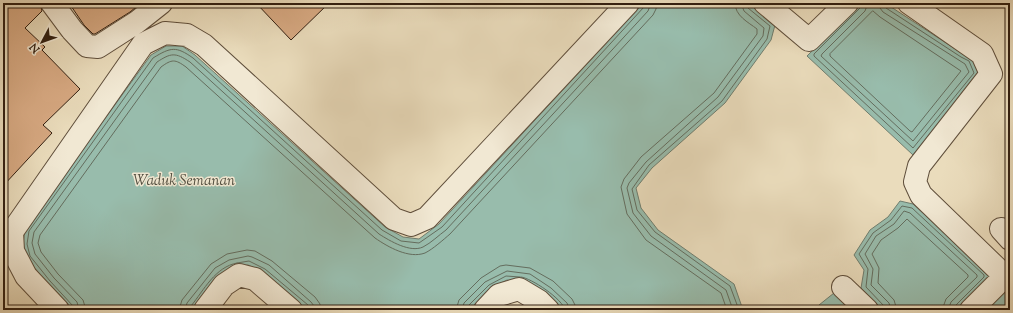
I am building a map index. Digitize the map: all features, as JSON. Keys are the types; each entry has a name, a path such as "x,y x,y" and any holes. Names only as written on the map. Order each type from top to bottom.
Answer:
{"street":[{"path":"53,3 72,30 87,46 98,47 137,22 161,3"},
{"path":"58,310 26,276 13,251 12,232 143,44 165,33 187,35 204,45 394,219 411,224 427,218 628,3"},
{"path":"765,3 809,40 847,3"},
{"path":"909,3 982,54 991,74 919,166 915,182 921,195 1007,279 971,310"},
{"path":"205,310 224,285 239,275 255,279 291,310"},
{"path":"843,286 867,310"},
{"path":"485,310 499,295 519,288 539,301 548,310"}],"water":[{"name":"Waduk Semanan","path":"643,3 748,3 775,25 771,40 725,103 652,168 636,188 641,208 658,230 734,284 743,310 562,310 545,294 525,282 507,280 491,288 470,310 307,310 263,272 248,265 231,268 220,275 193,310 72,310 47,284 27,258 23,244 25,229 151,55 166,46 182,46 195,55 385,227 403,237 419,239 439,224"},
{"path":"861,3 885,3 963,54 972,57 980,74 913,155 807,56"},
{"path":"900,201 913,204 991,275 956,310 883,310 861,288 864,270 854,255 870,230 888,217"},
{"path":"1006,288 1010,292 1010,310 985,310"},
{"path":"834,293 851,310 816,310 819,305"}],"building":[{"path":"10,3 40,3 42,11 25,28 45,47 42,50 80,89 43,125 52,133 3,186 3,5 5,8"},
{"path":"69,3 141,3 130,12 93,34 84,25"},
{"path":"256,3 329,3 291,40"}]}
